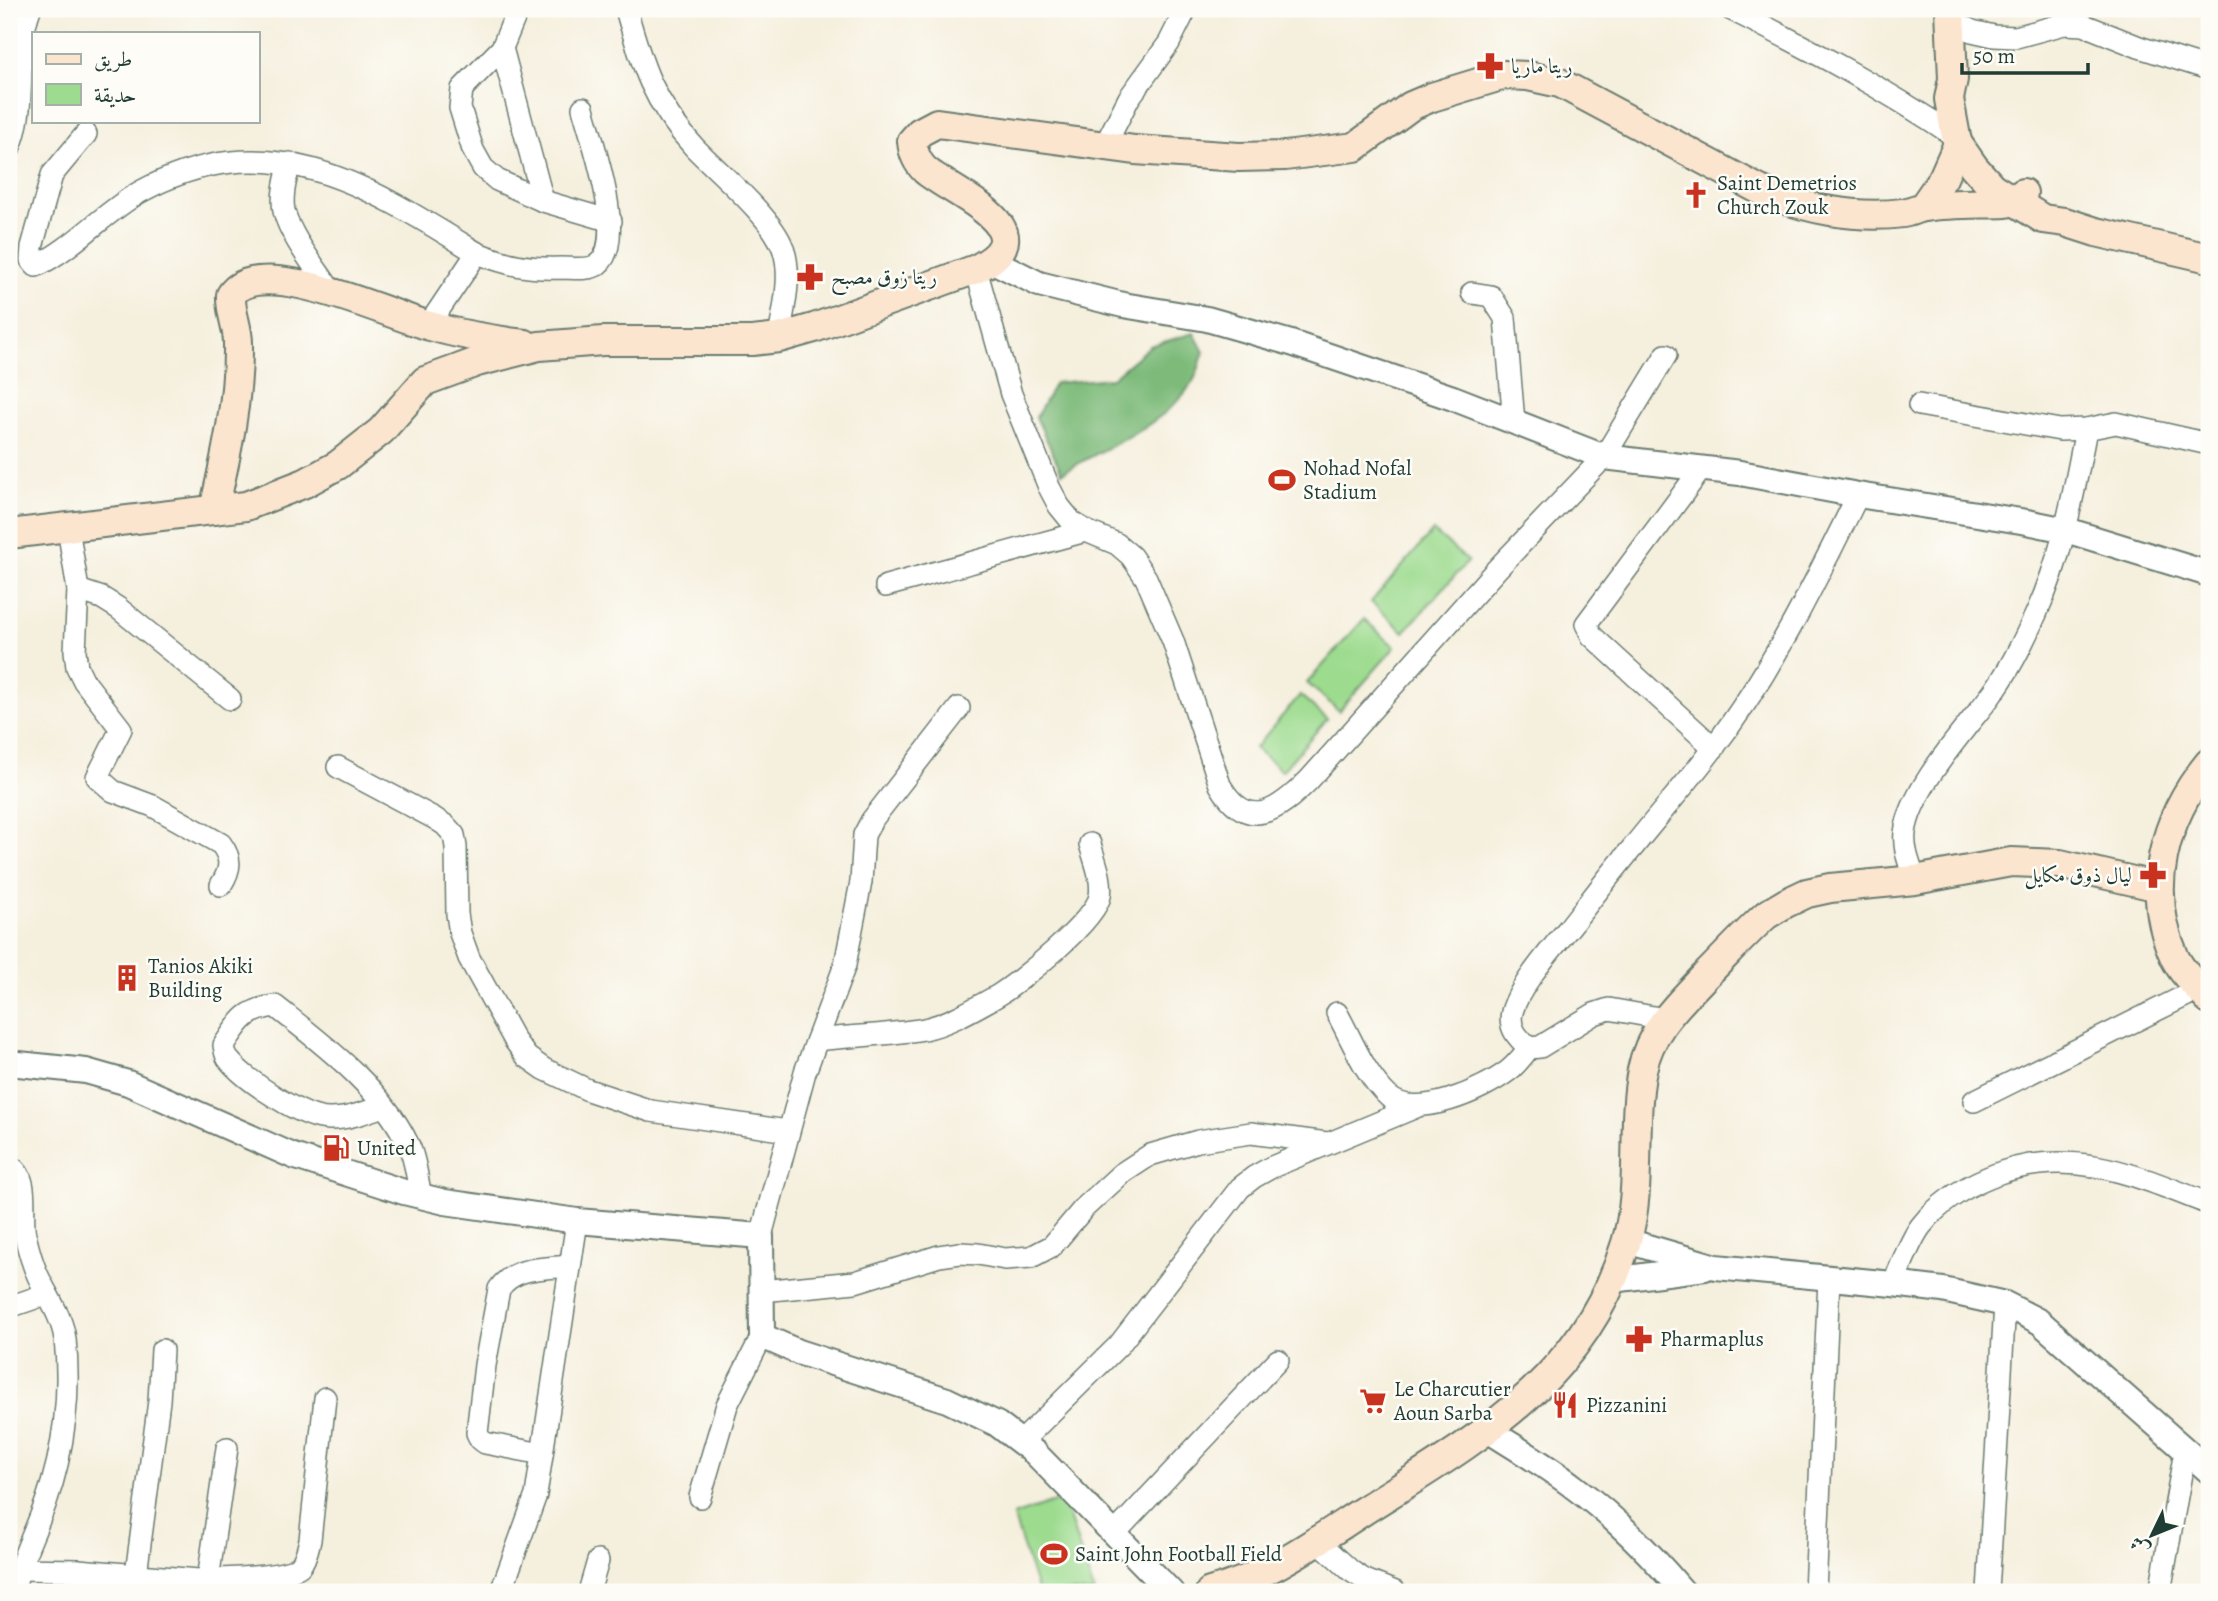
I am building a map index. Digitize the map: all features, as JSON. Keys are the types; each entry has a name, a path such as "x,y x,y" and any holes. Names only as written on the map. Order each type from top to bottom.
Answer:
{"main road":[{"path":"9,534 246,506 305,483 338,465 381,431 418,387 435,376 477,362 539,346 604,341 752,341 779,338 814,328 985,265 1003,249 1003,234 995,217 925,169 913,154 912,141 920,132 937,123 1104,147 1239,157 1285,156 1355,147 1399,113 1432,97 1504,75 1528,76 1560,83 1760,190 1784,200 1840,211 1877,214 1914,210 1949,166 1957,141 1950,15"},
{"path":"1954,91 1970,135 1984,159 2043,219 2065,222 2096,232 2209,258"},
{"path":"1957,141 1974,167 1992,187 2025,201"},
{"path":"1914,210 1922,217 2012,215 2025,201"},
{"path":"214,510 232,421 238,343 230,306 231,295 241,284 265,281 331,291 428,326 539,346"},
{"path":"2204,995 2176,961 2164,929 2159,887 2170,825 2193,782 2209,763"},
{"path":"1211,1592 1253,1584 1488,1430 1525,1401 1580,1341 1598,1312 1627,1241 1634,1196 1642,1070 1654,1035 1665,1019 1766,915 1807,893 1830,888 1915,880 1994,864 2027,862 2068,865 2159,887"}],"street":[{"path":"9,149 17,121 22,36 30,9"},
{"path":"518,9 502,48 462,89 460,108 472,150 483,168 497,180 543,201 611,221"},
{"path":"626,9 641,63 668,116 772,228 782,246 787,264 779,338"},
{"path":"1104,147 1129,99 1169,43 1186,9"},
{"path":"1730,9 1835,62 1916,110 1957,141"},
{"path":"1950,15 1972,32 1994,36 2016,37 2064,24 2084,25 2139,47 2209,69"},
{"path":"502,48 543,201"},
{"path":"1916,110 1954,91"},
{"path":"86,134 52,175 32,247 31,260 36,266 50,259 118,205 173,177 216,164 249,161 290,163 354,184 395,203 477,253 514,266 530,269 586,268 597,266 603,259 611,221 609,203 583,108"},
{"path":"290,163 284,193 285,212 299,242 331,291"},
{"path":"428,326 477,253"},
{"path":"985,265 1039,284 1123,305 1207,319 1291,343 1453,398 1604,457 1702,468 2066,530 2209,574"},
{"path":"985,265 1011,394 1049,487 1072,522 1117,544 1131,556 1146,578 1173,641 1220,785 1229,800 1241,810 1256,813 1275,808 1291,798 1309,780 1496,570 1604,457 1666,355"},
{"path":"1472,293 1491,296 1506,318 1514,422"},
{"path":"1919,405 2060,430 2086,429 2116,423 2209,444"},
{"path":"1915,880 1905,842 1907,822 1934,770 1989,698 2014,660 2038,610 2066,530 2086,429"},
{"path":"1702,468 1586,624 1592,636 1714,748"},
{"path":"1530,1048 1512,1028 1512,1012 1522,993 1549,951 1714,748 1774,658 1858,495"},
{"path":"68,528 78,590 75,651 77,667 84,681 121,729 97,777 113,791 153,806 221,844 229,854 230,864 228,875 221,885"},
{"path":"886,586 1086,531"},
{"path":"78,590 102,598 118,608 230,699"},
{"path":"700,1497 727,1405 762,1336 761,1236 804,1072 845,965 861,882 864,835 872,820 959,708"},
{"path":"338,766 434,818 454,835 460,933 482,982 514,1041 527,1058 588,1090 650,1111 788,1131"},
{"path":"817,1040 925,1029 948,1021 999,995 1076,930 1096,908 1100,896 1100,882 1090,844"},
{"path":"1974,1101 2204,995"},
{"path":"383,1106 352,1116 328,1119 299,1111 246,1076 227,1058 224,1045 238,1023 256,1009 275,1006 336,1056 383,1106 410,1147 421,1196"},
{"path":"1021,1441 1119,1345 1240,1188 1254,1177 1327,1143 1416,1107 1441,1102 1486,1085 1508,1071 1530,1048 1540,1047 1594,1014 1609,1009 1665,1019"},
{"path":"1337,1013 1370,1074 1388,1096 1399,1104 1416,1107"},
{"path":"9,1063 86,1071 128,1083 293,1156 445,1202 577,1221 761,1236"},
{"path":"761,1291 855,1282 939,1256 960,1253 1005,1259 1031,1257 1052,1246 1084,1208 1121,1174 1150,1155 1198,1141 1251,1133 1327,1143"},
{"path":"1893,1284 1919,1229 1940,1204 1970,1185 2005,1170 2041,1162 2104,1166 2209,1204"},
{"path":"9,1166 20,1175 23,1183 23,1226 36,1272 59,1316 65,1338 67,1391 56,1471 46,1503 18,1569 13,1592"},
{"path":"506,1592 503,1586 536,1495 577,1221"},
{"path":"1627,1241 1716,1267 1943,1290 2005,1304 2040,1322 2209,1471"},
{"path":"542,1454 485,1443 480,1439 477,1433 485,1365 499,1289 505,1280 524,1271 569,1266"},
{"path":"1613,1280 1716,1267"},
{"path":"1815,1592 1829,1279"},
{"path":"9,1307 47,1294"},
{"path":"1988,1592 2005,1304"},
{"path":"762,1336 798,1352 973,1410 997,1424 1021,1441 1171,1592"},
{"path":"136,1574 159,1401 163,1350"},
{"path":"1114,1534 1278,1360"},
{"path":"18,1569 136,1574 201,1584 287,1572 300,1566 310,1540 325,1398"},
{"path":"1488,1430 1574,1487 1619,1525 1664,1569 1683,1592"},
{"path":"201,1584 228,1448"},
{"path":"2160,1592 2185,1451"},
{"path":"1317,1540 1358,1576 1395,1592"},
{"path":"589,1592 597,1561"},
{"path":"76,1592 78,1570"}],"green space":[{"path":"1194,333 1204,352 1194,379 1180,399 1132,435 1062,473 1036,417 1055,383 1112,378 1150,346"},
{"path":"1433,531 1468,561 1404,632 1371,602"},
{"path":"1364,619 1395,647 1339,711 1307,683"},
{"path":"1300,695 1327,719 1282,771 1255,748"},
{"name":"Saint John Football Field","path":"1063,1499 1094,1592 1038,1592 1013,1516"}],"place":[{"name":"ريتا ماريا","path":"1490,66"},
{"name":"Saint Demetrios Church Zouk","path":"1696,195"},
{"name":"ريتا زوق مصبح","path":"810,277"},
{"name":"Nohad Nofal Stadium","path":"1282,480"},
{"name":"ليال ذوق مكايل","path":"2153,875"},
{"name":"Tanios Akiki Building","path":"127,978"},
{"name":"United","path":"336,1148"},
{"name":"Pharmaplus","path":"1639,1339"},
{"name":"Le Charcutier Aoun Sarba","path":"1373,1401"},
{"name":"Pizzanini","path":"1565,1405"},
{"name":"Saint John Football Field","path":"1054,1554"}]}
